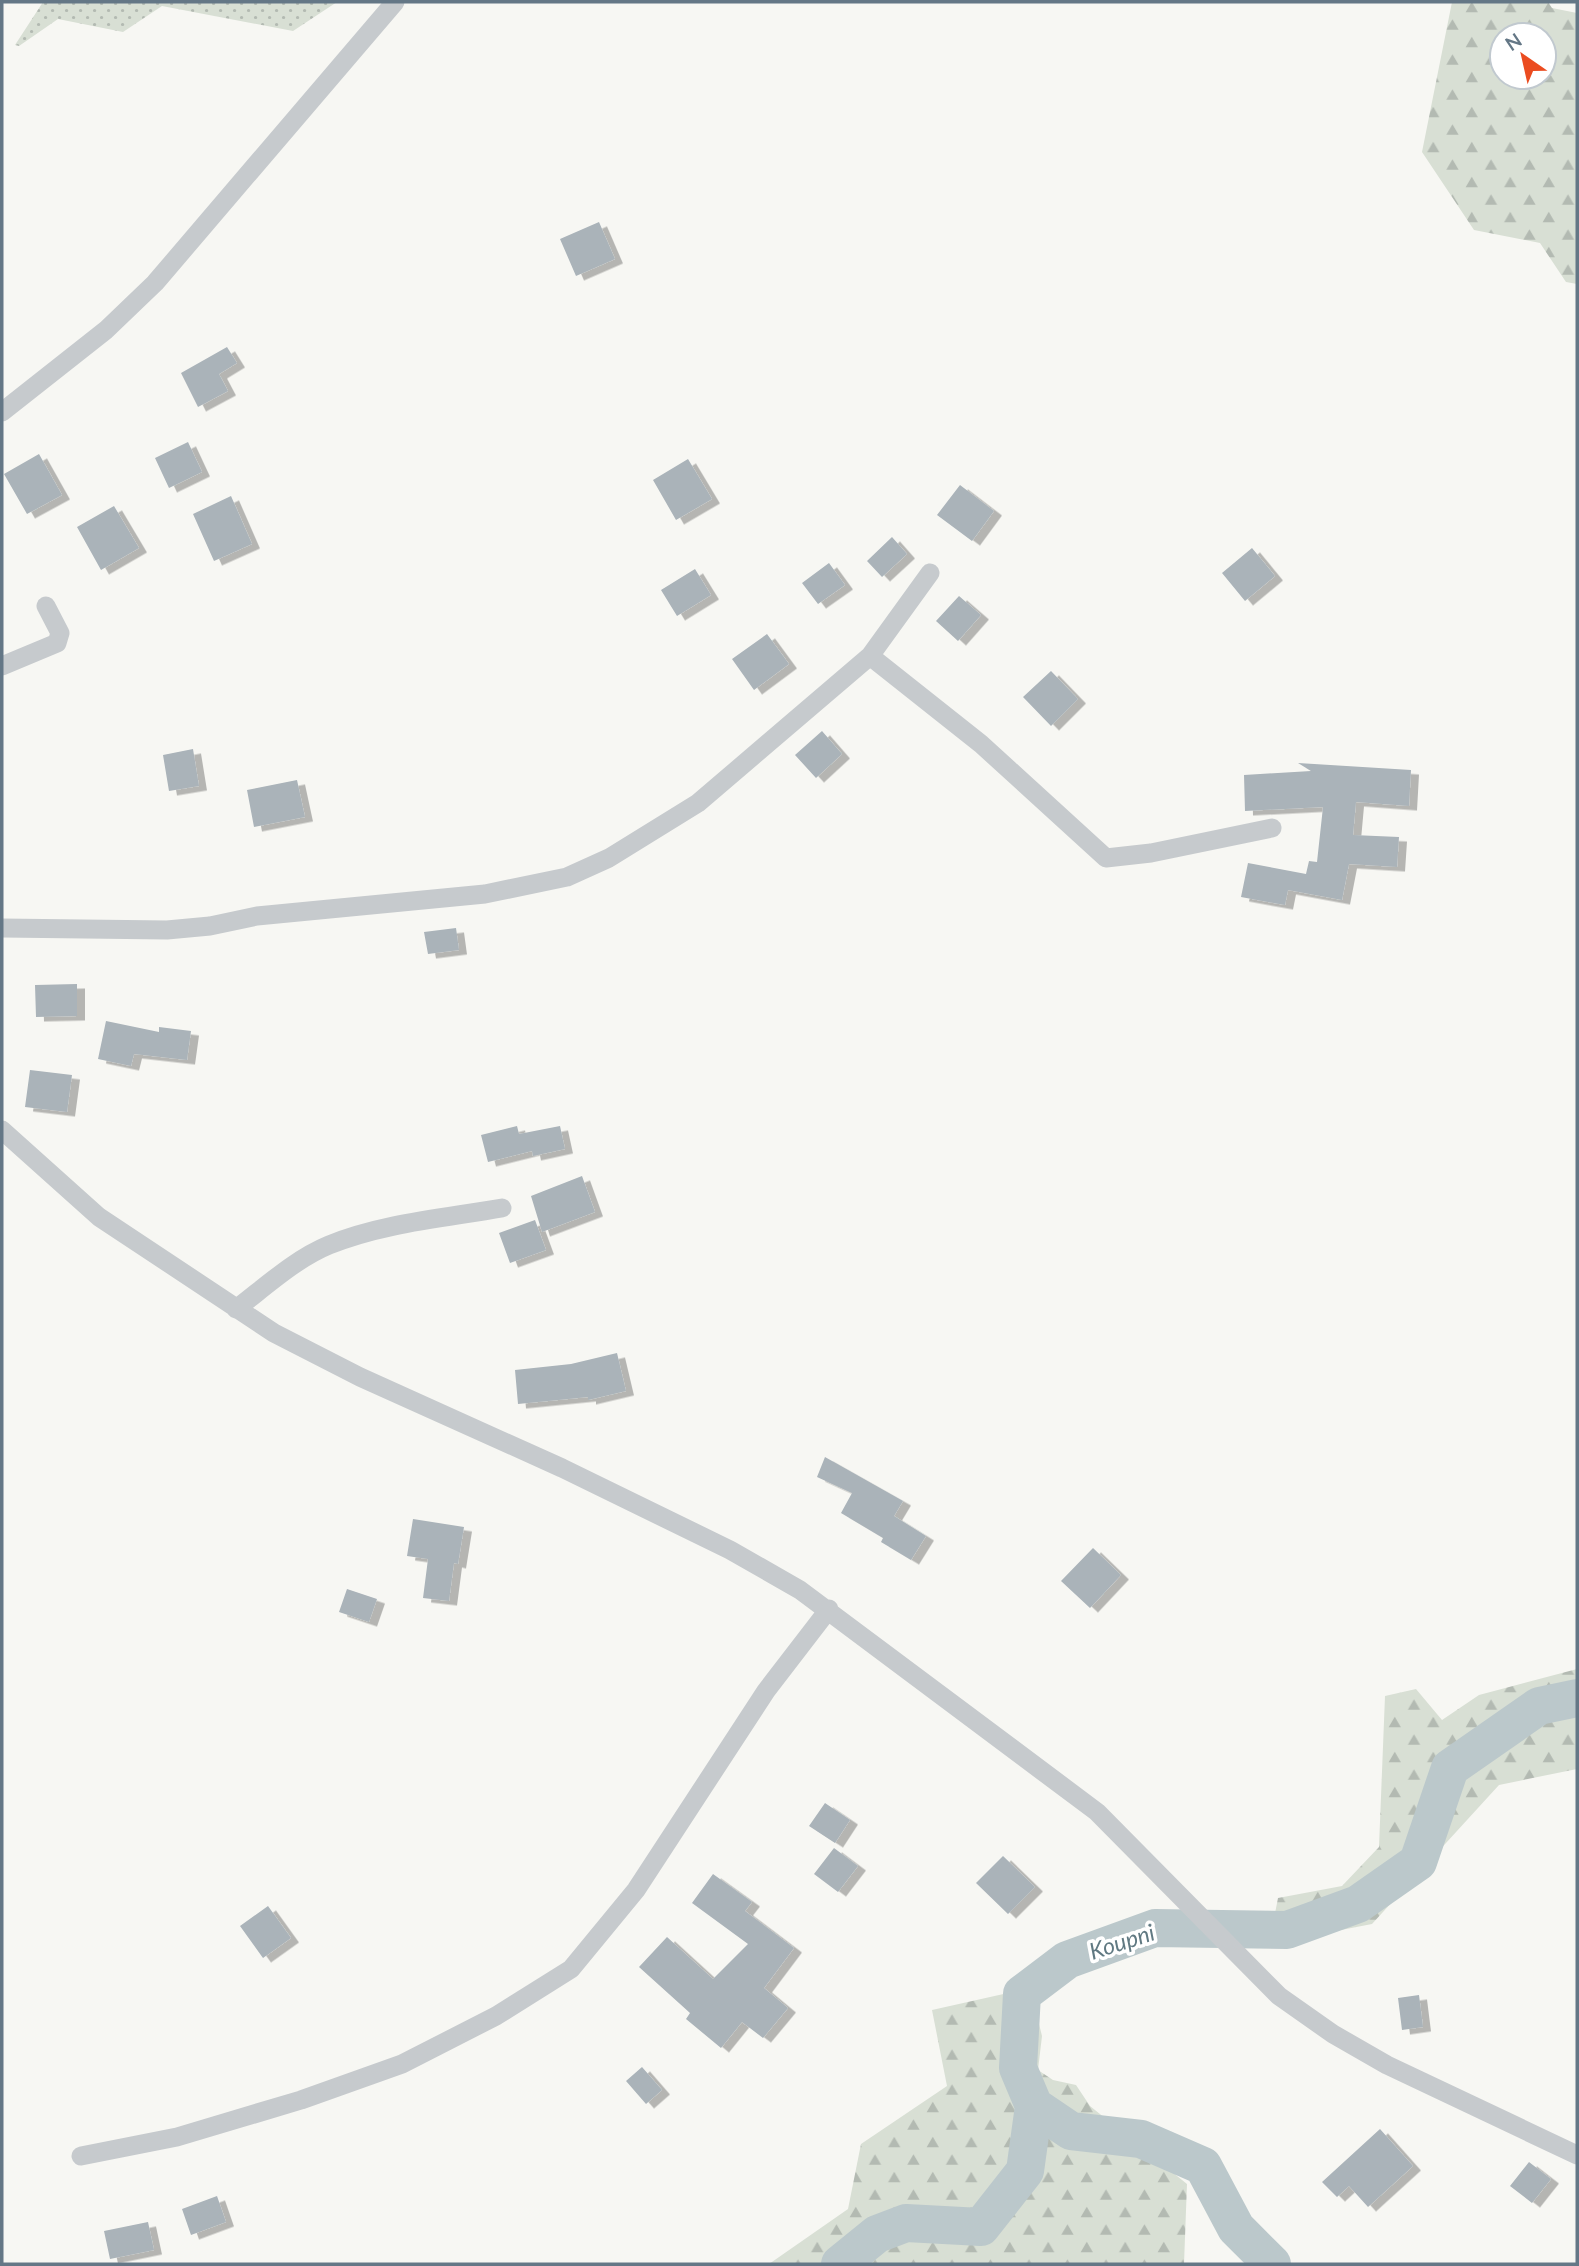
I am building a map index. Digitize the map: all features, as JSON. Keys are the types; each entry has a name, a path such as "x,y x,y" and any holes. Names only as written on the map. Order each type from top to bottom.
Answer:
{"street":[{"path":"2,412 106,331 155,283 395,2"},
{"path":"2,928 177,929 210,926 257,916 485,894 567,877 609,858 698,803 870,656 930,573"},
{"path":"2,666 57,643 60,633 46,606"},
{"path":"870,656 981,744 1106,858 1151,853 1272,828"},
{"path":"2,1130 99,1217 274,1333 360,1377 562,1468 730,1550 830,1609 1097,1812 1279,1996 1333,2034 1387,2065 1577,2155"},
{"path":"236,1309 296,1264 328,1245 377,1230 502,1208"},
{"path":"81,2156 177,2137 301,2100 402,2064 496,2016 571,1969 636,1890 766,1691 830,1609"}],"green space":[{"path":"43,2 337,2 293,31 162,6 123,32 58,19 19,46 15,45"},
{"path":"1452,2 1548,2 1552,8 1577,13 1577,284 1566,282 1540,243 1474,230 1422,152"},
{"path":"1577,1669 1577,1769 1499,1785 1372,1924 1269,1944 1278,1898 1342,1886 1379,1847 1385,1696 1416,1689 1442,1720 1479,1695"},
{"path":"1030,1988 1042,2036 1038,2070 1053,2080 1076,2085 1090,2106 1187,2184 1184,2264 769,2264 848,2209 861,2144 947,2086 932,2010"}],"building":[{"path":"599,222 615,259 576,276 560,239"},
{"path":"227,347 237,363 219,374 228,391 198,407 181,373"},
{"path":"188,442 202,472 169,488 155,458"},
{"path":"39,454 62,495 27,514 4,474"},
{"path":"688,459 712,499 676,520 653,480"},
{"path":"960,485 994,511 972,541 937,515"},
{"path":"231,496 252,544 214,561 193,514"},
{"path":"114,506 139,548 101,570 77,527"},
{"path":"892,537 907,554 882,577 867,561"},
{"path":"1252,548 1275,576 1245,601 1222,573"},
{"path":"829,563 845,585 818,604 802,583"},
{"path":"695,569 711,595 677,616 661,590"},
{"path":"959,596 981,615 958,641 936,621"},
{"path":"767,634 789,664 754,690 732,659"},
{"path":"1051,671 1078,699 1051,726 1023,697"},
{"path":"822,731 842,754 816,778 795,755"},
{"path":"193,749 199,786 169,791 163,755"},
{"path":"1298,763 1411,770 1409,806 1356,802 1353,835 1399,837 1397,867 1349,864 1342,900 1288,890 1285,905 1241,897 1248,863 1306,874 1309,861 1317,862 1323,807 1245,811 1244,775 1311,771"},
{"path":"297,780 305,817 254,827 247,790"},
{"path":"456,928 459,950 428,954 424,932"},
{"path":"77,984 77,1016 36,1017 35,985"},
{"path":"106,1021 159,1032 159,1027 191,1031 187,1060 134,1054 131,1066 98,1059"},
{"path":"30,1070 72,1075 67,1112 25,1107"},
{"path":"517,1126 519,1134 560,1126 565,1149 533,1156 532,1151 488,1162 481,1135"},
{"path":"582,1176 595,1212 542,1232 531,1196"},
{"path":"535,1220 546,1250 510,1263 499,1233"},
{"path":"617,1353 626,1391 588,1400 588,1397 518,1404 515,1370 571,1364"},
{"path":"825,1457 903,1501 894,1516 926,1536 911,1560 881,1542 883,1538 841,1513 852,1493 817,1477"},
{"path":"413,1519 464,1527 458,1564 454,1563 449,1601 423,1598 428,1559 407,1556"},
{"path":"1093,1548 1121,1575 1090,1608 1061,1581"},
{"path":"347,1589 377,1599 369,1622 339,1612"},
{"path":"825,1803 850,1820 835,1843 809,1826"},
{"path":"834,1848 858,1866 838,1892 814,1874"},
{"path":"1003,1856 1035,1887 1008,1914 976,1883"},
{"path":"713,1874 752,1902 745,1911 794,1948 764,1988 788,2008 763,2038 742,2022 721,2048 686,2019 690,2013 639,1967 667,1937 713,1979 748,1944 692,1903"},
{"path":"268,1906 291,1938 263,1958 240,1926"},
{"path":"1419,1995 1423,2027 1402,2030 1398,1998"},
{"path":"642,2067 662,2090 646,2104 626,2081"},
{"path":"1380,2129 1413,2166 1368,2207 1349,2186 1337,2197 1322,2182"},
{"path":"1529,2162 1551,2179 1532,2203 1510,2186"},
{"path":"217,2196 226,2222 191,2235 182,2209"},
{"path":"148,2222 154,2250 110,2259 104,2231"}],"waterway":[{"name":"Koupni","path":"840,2264 877,2234 906,2223 981,2227 1025,2171 1034,2106 1018,2068 1022,1994 1067,1960 1155,1928 1287,1930 1358,1904 1418,1862 1450,1768 1539,1706 1577,1698"},
{"path":"1034,2106 1071,2131 1141,2139 1203,2166 1236,2228 1272,2264"}]}
